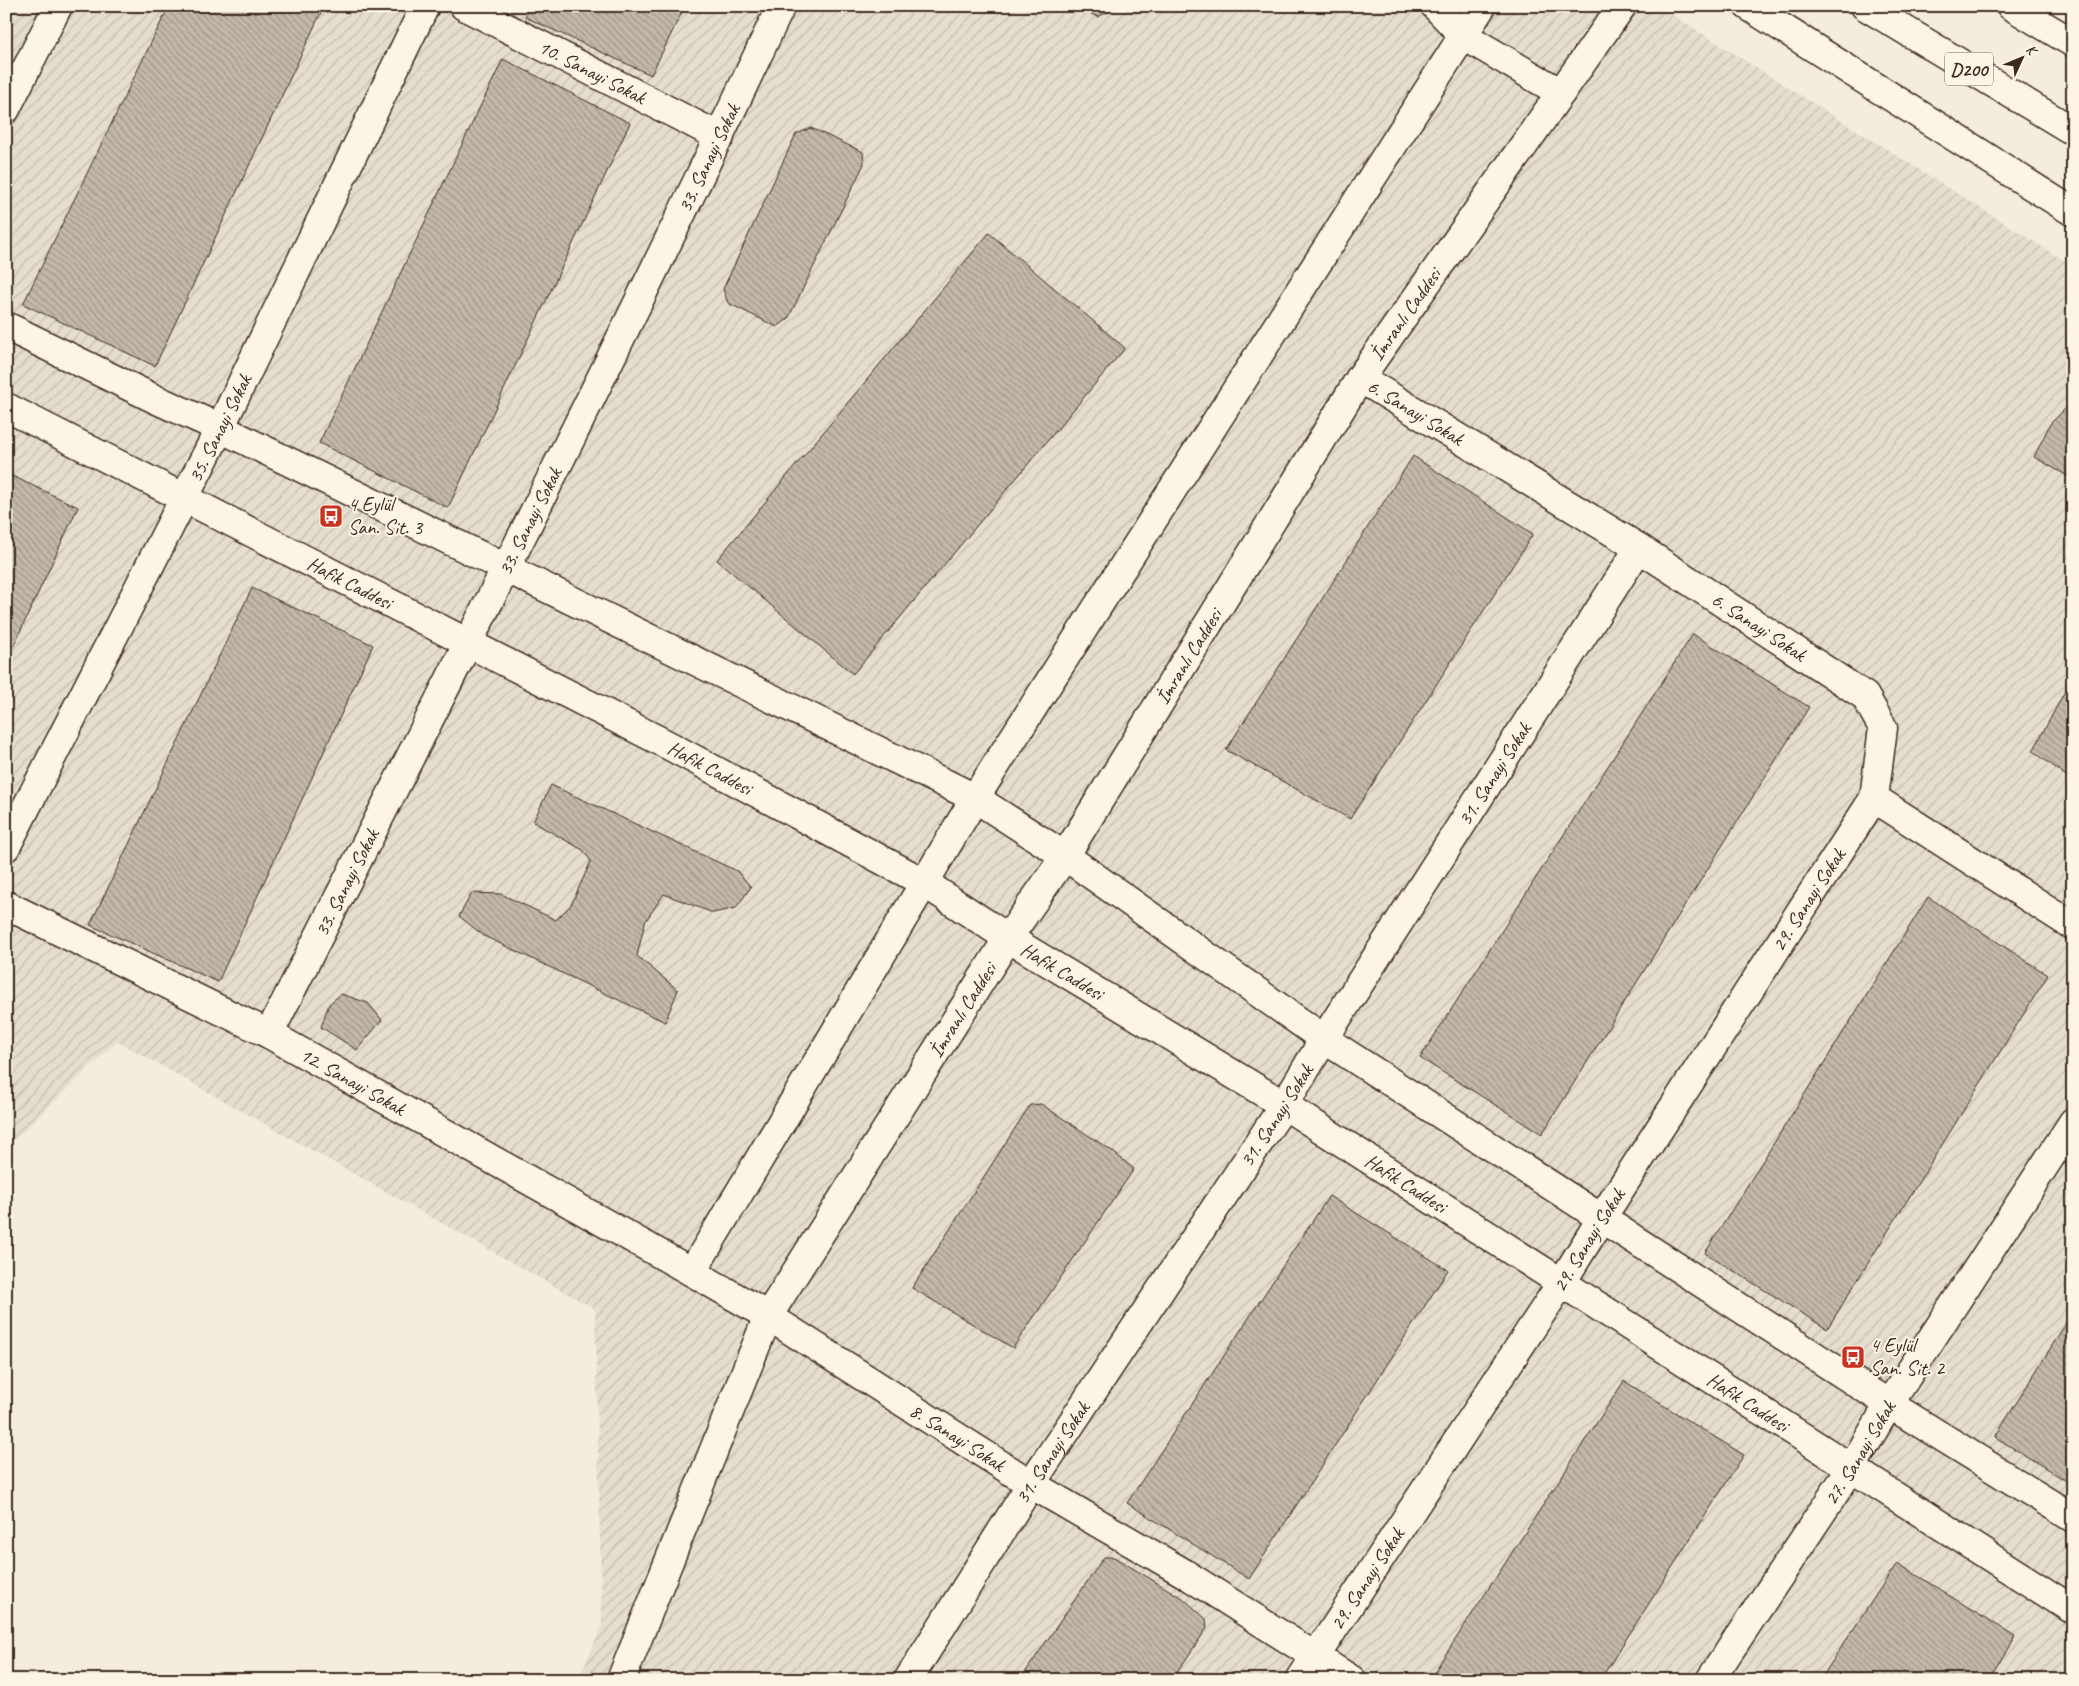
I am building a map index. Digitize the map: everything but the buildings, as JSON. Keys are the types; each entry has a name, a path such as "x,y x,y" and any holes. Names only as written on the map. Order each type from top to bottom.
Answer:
{"main road":[{"path":"6,109 58,6"},
{"name":"35. Sanayi Sokak","path":"6,847 220,428 426,6"},
{"name":"10. Sanayi Sokak","path":"464,6 720,137"},
{"name":"33. Sanayi Sokak","path":"269,1034 469,642 720,137 781,6"},
{"path":"1435,6 1464,36 1561,93"},
{"path":"692,1272 923,882 975,798 1482,6"},
{"path":"1748,6 2073,212"},
{"name":"D200","path":"1865,6 2073,131"},
{"path":"2012,6 2073,43"},
{"name":"İmranlı Caddesi","path":"620,1680 768,1316 1008,938 1065,856 1360,378 1561,93 1617,8"},
{"path":"6,326 506,567 975,798 1065,856 1324,1039 1889,1404 2073,1518"},
{"name":"6. Sanayi Sokak","path":"1360,378 1639,548 1865,696 1883,728 1874,798"},
{"name":"Hafik Caddesi","path":"6,407 469,642 923,882 1008,938 1284,1106 1852,1467 2073,1610"},
{"name":"31. Sanayi Sokak","path":"908,1680 1031,1484 1284,1106 1324,1039 1639,548"},
{"path":"1874,798 2073,926"},
{"name":"29. Sanayi Sokak","path":"1300,1680 1562,1282 1874,798"},
{"name":"12. Sanayi Sokak","path":"6,905 269,1034 692,1272"},
{"name":"27. Sanayi Sokak","path":"1710,1680 1852,1467 1889,1404 2073,1122"},
{"name":"8. Sanayi Sokak","path":"692,1272 768,1316 1031,1484 1184,1573 1352,1680"}],"shaded area":[{"path":"6,6 1658,6 2073,266 2073,1680 578,1680 602,1626 595,1309 117,1041 6,1148"}],"place":[{"name":"4 Eylül San. Sit. 3","path":"331,516"},
{"name":"4 Eylül San. Sit. 2","path":"1853,1357"}]}
